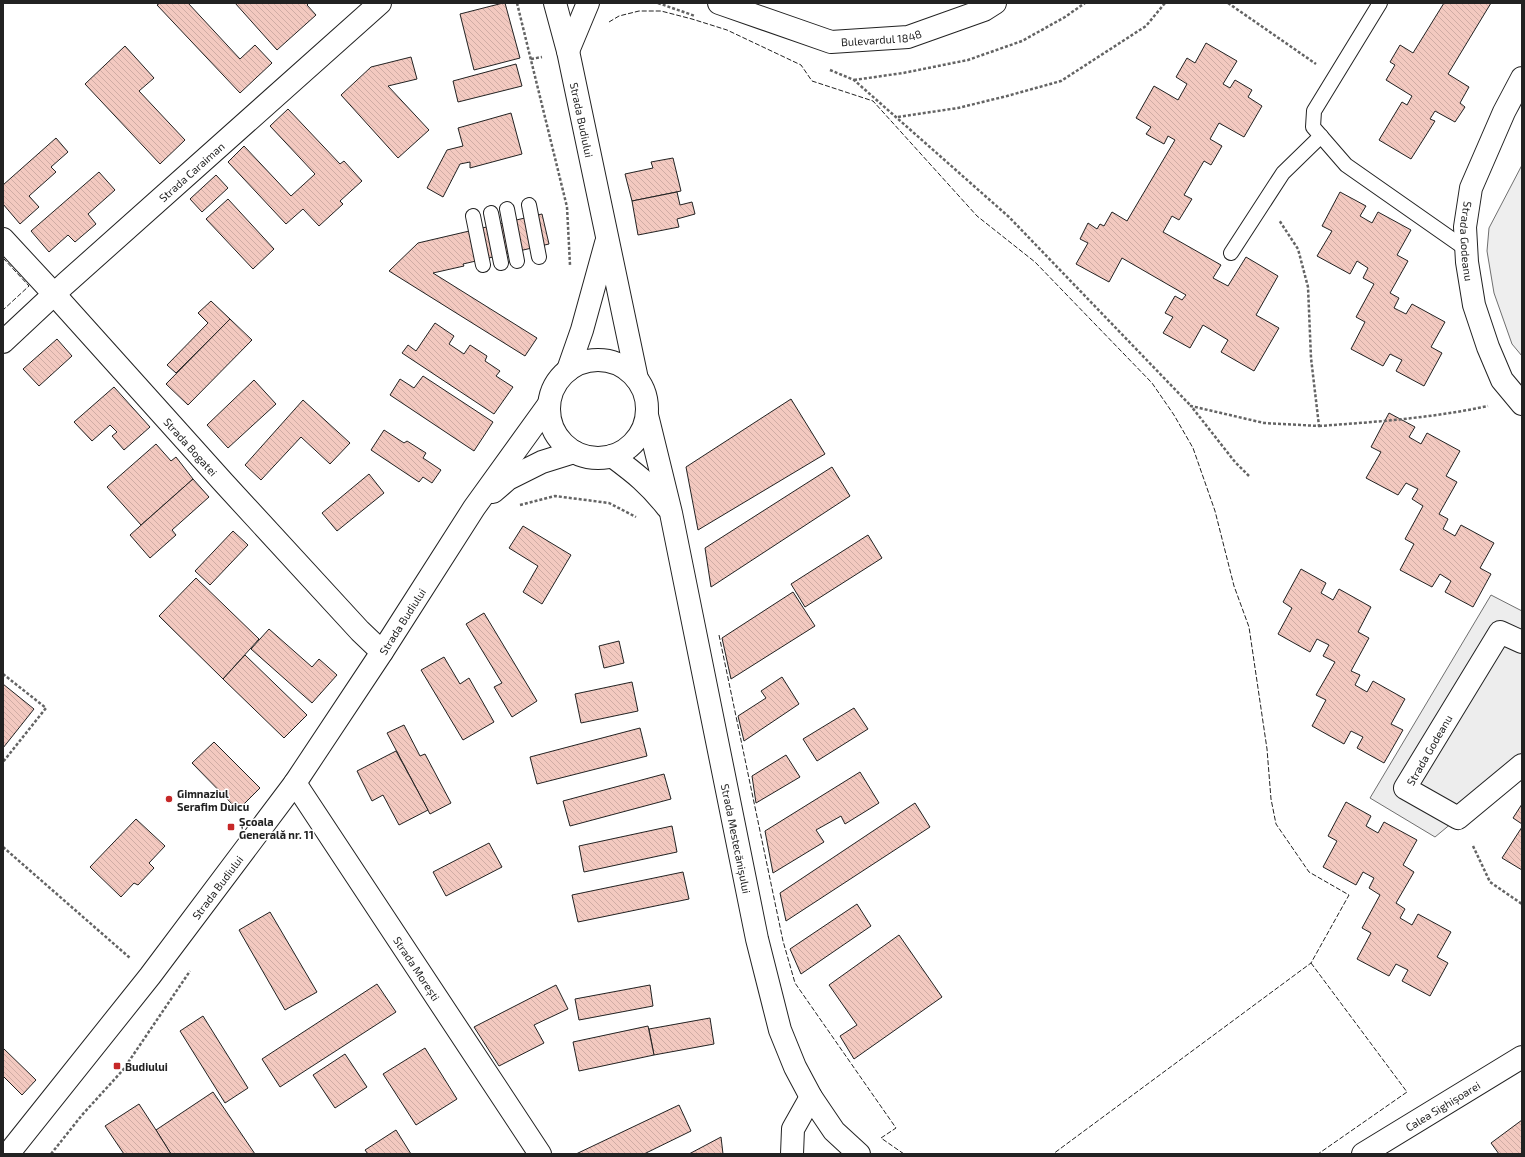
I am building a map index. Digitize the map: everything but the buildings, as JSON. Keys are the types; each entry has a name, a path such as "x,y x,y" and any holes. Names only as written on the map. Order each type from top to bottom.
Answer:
{"main road":[{"name":"Strada Caraiman","path":"3,342 54,294 380,3"},
{"name":"Strada Budiului","path":"555,3 568,51 637,378"},
{"path":"568,51 588,3"},
{"name":"Bulevardul 1848","path":"719,3 831,42 908,37 984,10 996,3"},
{"name":"Strada Godeanu","path":"1522,78 1504,112 1471,188 1465,226 1466,249 1474,305 1488,347 1502,380 1522,404"},
{"name":"Strada Budiului","path":"568,370 582,330 607,238"},
{"name":"Strada Bogatei","path":"3,239 223,482 360,631 382,652"},
{"path":"604,360 622,366 637,378 646,395 647,415 641,433 629,447 612,456 592,458 574,452 559,440 551,423 549,404 555,384 568,370 585,361 604,360"},
{"name":"Strada Budiului","path":"8,1154 150,976 295,783 382,652 474,508 549,404"},
{"name":"Strada Mestecănișului","path":"647,415 671,513 756,939 780,1030 795,1066 811,1097"},
{"name":"Strada Budiului","path":"474,508 508,479 542,462 574,452"},
{"name":"Strada Mestecănișului","path":"612,456 634,472 652,488 671,513"},
{"name":"Strada Godeanu","path":"1522,642 1500,632 1405,788 1458,818 1522,765"},
{"name":"Strada Morești","path":"295,783 540,1154"},
{"name":"Calea Sighișoarei","path":"1363,1154 1522,1057"},
{"path":"792,1154 793,1128 811,1097 834,1131 859,1154"}],"lane":[{"path":"1380,3 1314,111 1313,127 1346,165 1466,249"},
{"path":"1230,253 1283,173 1321,136"},
{"path":"529,205 539,257"},
{"path":"507,209 517,261"},
{"path":"491,213 501,263"},
{"path":"473,216 483,265"}],"path":[{"path":"517,3 567,207 571,268"},
{"path":"1085,3 1065,17 1022,42 968,60 903,73 854,80 898,117 1009,216 1191,406 1235,462 1249,476"},
{"path":"898,117 958,108 1060,81 1146,26 1165,3"},
{"path":"1228,3 1335,77"},
{"path":"1266,200 1298,249 1308,287 1311,358 1319,426"},
{"path":"1191,406 1264,423 1319,426 1371,422 1468,410 1488,406"},
{"path":"518,505 555,496 609,503 636,517"},
{"path":"3,674 46,708 3,762"},
{"path":"1473,846 1490,882 1522,904"},
{"path":"3,847 134,961"}],"shaded area":[{"path":"1522,165 1522,356 1512,344 1494,293 1487,251 1489,228"},
{"path":"1491,595 1522,611 1522,765 1435,837 1370,798"}],"fence":[{"path":"609,22 619,16 639,11 661,11 692,19 727,30 801,65 812,81 873,101 977,216 1035,262 1152,383 1174,415 1193,448 1215,511 1234,586 1249,627 1267,749 1271,799 1276,824 1309,872 1349,895 1311,963 1053,1154"},
{"path":"3,258 29,286 3,310"},
{"path":"719,635 783,941 795,983 896,1128 881,1138 904,1154"},
{"path":"1311,963 1407,1092 1318,1154"}],"place":[{"name":"Gimnaziul Serafim Duicu","path":"169,799"},
{"name":"Școala Generală nr. 11","path":"231,827"},
{"name":"Budiului","path":"117,1066"}]}
